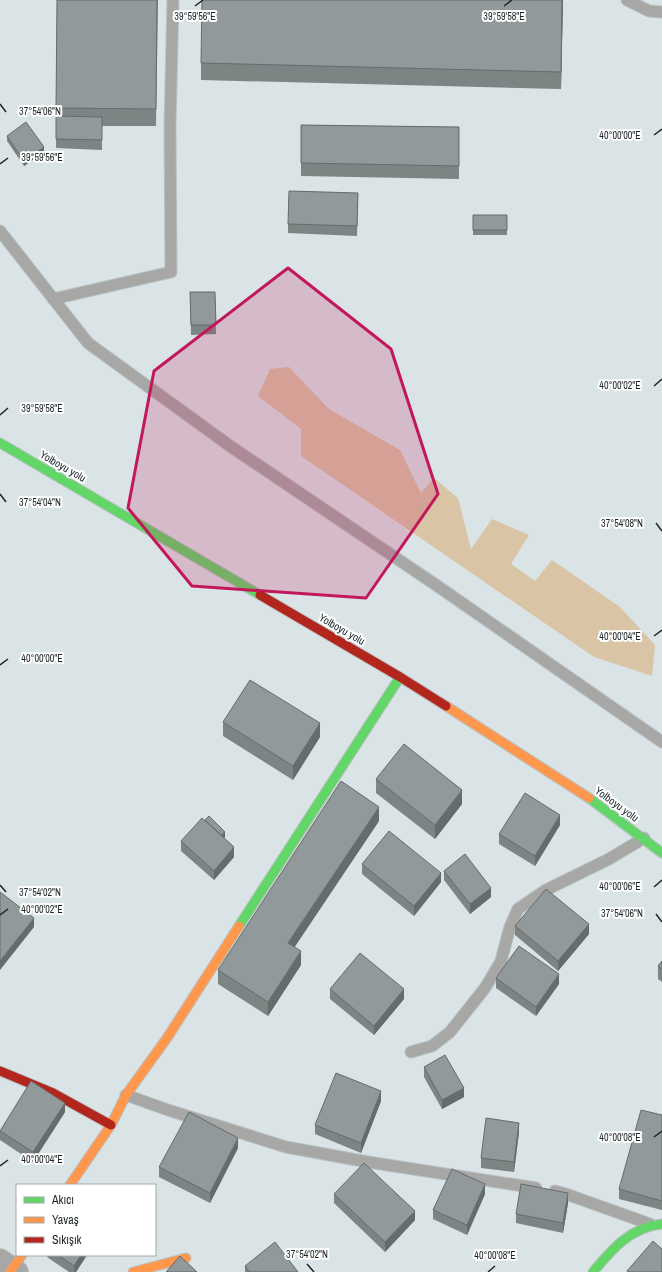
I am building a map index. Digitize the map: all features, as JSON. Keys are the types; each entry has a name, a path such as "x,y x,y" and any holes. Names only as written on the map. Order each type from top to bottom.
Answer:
{"street":[{"name":"Yolboyu yolu","path":"0,443 400,677 574,787 644,838 662,853"},
{"path":"71,1184 111,1125 126,1095 167,1038 400,677"},
{"path":"0,1071 53,1093 111,1125"},
{"path":"593,1272 633,1232 651,1224 662,1224"},
{"path":"133,1272 186,1258"}],"lane":[{"path":"53,299 171,272 170,126 173,0"},
{"path":"627,0 649,11 662,12"},
{"path":"0,231 88,343 230,446 436,585 662,742"},
{"path":"411,1052 432,1046 450,1032 485,988 501,961 510,927 518,910 546,890 609,859 644,838"},
{"path":"126,1095 168,1110 286,1147 368,1162 508,1182 566,1194 651,1224"}],"highlighted area":[{"path":"288,268 391,349 438,494 366,598 192,586 128,508 154,371"}],"shaded area":[{"path":"289,367 329,409 400,450 421,493 434,478 458,498 471,549 492,519 529,535 511,564 535,581 552,560 620,607 655,645 652,676 594,657 301,456 301,429 258,396 270,369"}],"building":[{"path":"57,0 157,0 156,109 56,108"},
{"path":"202,0 562,0 561,72 201,63"},
{"path":"56,116 102,117 102,140 56,139"},
{"path":"26,122 44,147 24,161 7,136"},
{"path":"301,125 459,127 459,166 301,163"},
{"path":"289,191 358,193 357,226 288,224"},
{"path":"473,215 507,215 507,230 473,230"},
{"path":"190,292 215,292 216,325 191,325"},
{"path":"250,680 320,723 293,766 223,722"},
{"path":"404,744 462,790 435,825 376,779"},
{"path":"341,781 379,807 288,943 301,951 268,1002 218,970"},
{"path":"525,793 560,815 535,856 499,834"},
{"path":"209,816 225,832 221,835 205,820"},
{"path":"202,818 234,847 214,871 181,841"},
{"path":"389,831 441,873 414,906 362,864"},
{"path":"465,854 491,888 470,904 444,871"},
{"path":"546,889 589,924 558,961 515,926"},
{"path":"0,892 34,918 0,961"},
{"path":"519,946 559,974 536,1007 496,978"},
{"path":"360,953 404,989 374,1026 330,989"},
{"path":"662,961 662,969 658,966"},
{"path":"445,1055 464,1088 442,1100 424,1067"},
{"path":"336,1073 381,1091 361,1143 315,1125"},
{"path":"31,1081 65,1103 33,1152 0,1131"},
{"path":"641,1110 662,1115 662,1201 619,1189"},
{"path":"189,1112 238,1138 210,1193 159,1167"},
{"path":"486,1118 519,1123 514,1162 481,1158"},
{"path":"364,1163 415,1211 385,1242 334,1194"},
{"path":"452,1169 485,1184 467,1225 433,1210"},
{"path":"521,1184 568,1193 563,1223 516,1214"},
{"path":"653,1241 662,1249 662,1272 628,1272 627,1271"},
{"path":"275,1242 298,1272 250,1272 245,1266"},
{"path":"59,1256 80,1256 74,1266"},
{"path":"180,1256 197,1272 166,1272"}],"traffic: fast":[{"path":"0,443 260,595"},
{"path":"239,926 400,677"},
{"path":"589,798 662,853"},
{"path":"593,1272 607,1255 623,1240 641,1230 662,1224"}],"traffic: slow":[{"path":"446,706 589,798"},
{"path":"71,1184 111,1125 126,1095 167,1038 239,926"},
{"path":"10,1272 21,1256"},
{"path":"133,1272 186,1258"}],"traffic: jam":[{"path":"260,595 400,677 446,706"},
{"path":"0,1071 53,1093 111,1125"}]}
